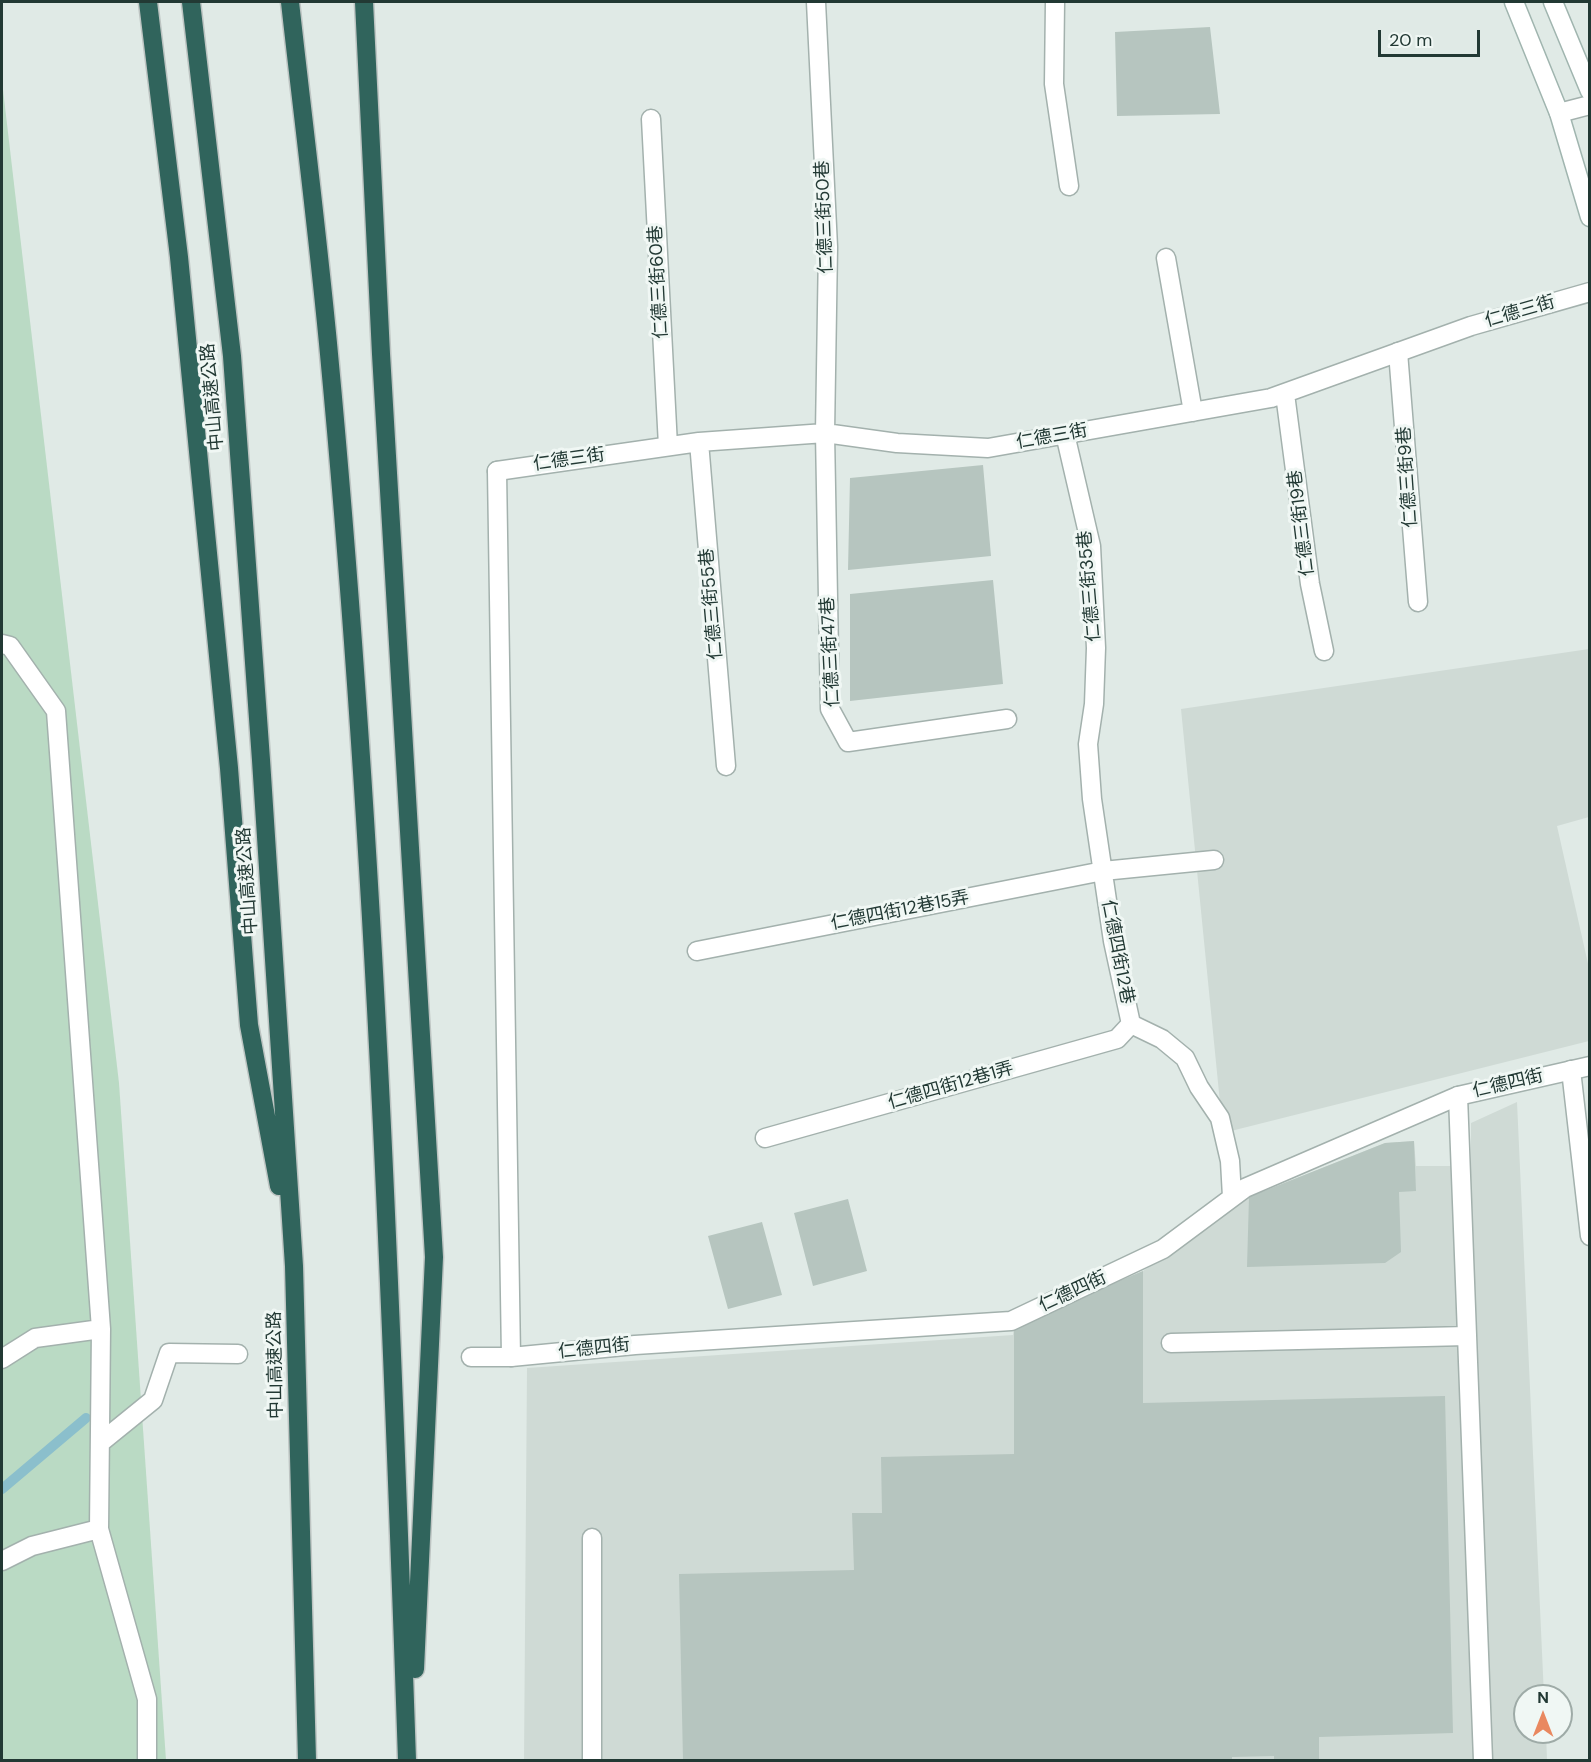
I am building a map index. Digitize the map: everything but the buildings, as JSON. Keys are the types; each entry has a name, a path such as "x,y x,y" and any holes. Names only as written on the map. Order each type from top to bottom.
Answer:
{"highway":[{"path":"148,2 179,257 229,768 249,1025 294,1266"},
{"name":"中山高速公路","path":"191,2 232,356 294,1266 307,1761"},
{"path":"290,2 329,353 360,749 390,1264 409,1761"},
{"path":"364,2 381,354 434,1257 409,1761"}],"street":[{"name":"仁德三街50巷","path":"816,2 828,247 825,433"},
{"path":"1055,2 1054,84 1069,186"},
{"path":"1514,2 1559,113 1590,217"},
{"path":"1553,2 1590,91"},
{"path":"1559,113 1590,105"},
{"name":"仁德三街60巷","path":"651,119 668,446"},
{"path":"1166,258 1193,412"},
{"name":"仁德三街","path":"511,1357 497,471 699,442 825,433 897,443 987,448 1286,394 1471,326 1590,292"},
{"name":"仁德三街9巷","path":"1398,352 1418,602"},
{"name":"仁德三街19巷","path":"1286,394 1310,584 1324,651"},
{"name":"仁德三街47巷","path":"825,433 830,709 848,742 1007,719"},
{"name":"仁德三街35巷","path":"1065,434 1090,546 1096,648 1094,704"},
{"name":"仁德三街55巷","path":"699,442 726,766"},
{"path":"2,644 10,646 56,711 101,1329 99,1529 147,1699 147,1761"},
{"name":"仁德四街12巷","path":"1094,704 1088,744 1092,799 1113,941 1131,1024 1162,1039 1185,1058 1199,1087 1220,1118 1230,1161 1232,1197"},
{"name":"仁德四街12巷15弄","path":"697,951 1102,871 1214,860"},
{"name":"仁德四街12巷1弄","path":"765,1138 1117,1039 1131,1024"},
{"name":"仁德四街","path":"471,1357 511,1357 635,1345 1011,1321 1163,1250 1245,1188 1458,1096 1590,1066"},
{"path":"1571,1070 1590,1236"},
{"path":"1458,1096 1483,1761"},
{"path":"2,1359 34,1338 101,1329"},
{"path":"1171,1343 1467,1336"},
{"path":"100,1443 153,1400 169,1353 238,1354"},
{"path":"2,1561 32,1546 99,1529"},
{"path":"592,1538 592,1761"}],"shaded area":[{"path":"1589,649 1589,817 1557,826 1589,968 1589,1041 1223,1133 1181,709"},
{"path":"1517,1102 1543,1684 1513,1684 1513,1744 1546,1744 1547,1760 524,1760 527,1368 1013,1335 1014,1325 1143,1271 1249,1197 1385,1143 1414,1141 1416,1166 1471,1166 1471,1123"}],"green space":[{"path":"2,81 119,1083 166,1760 2,1760"}],"waterway":[{"path":"2,1489 86,1418"}]}
